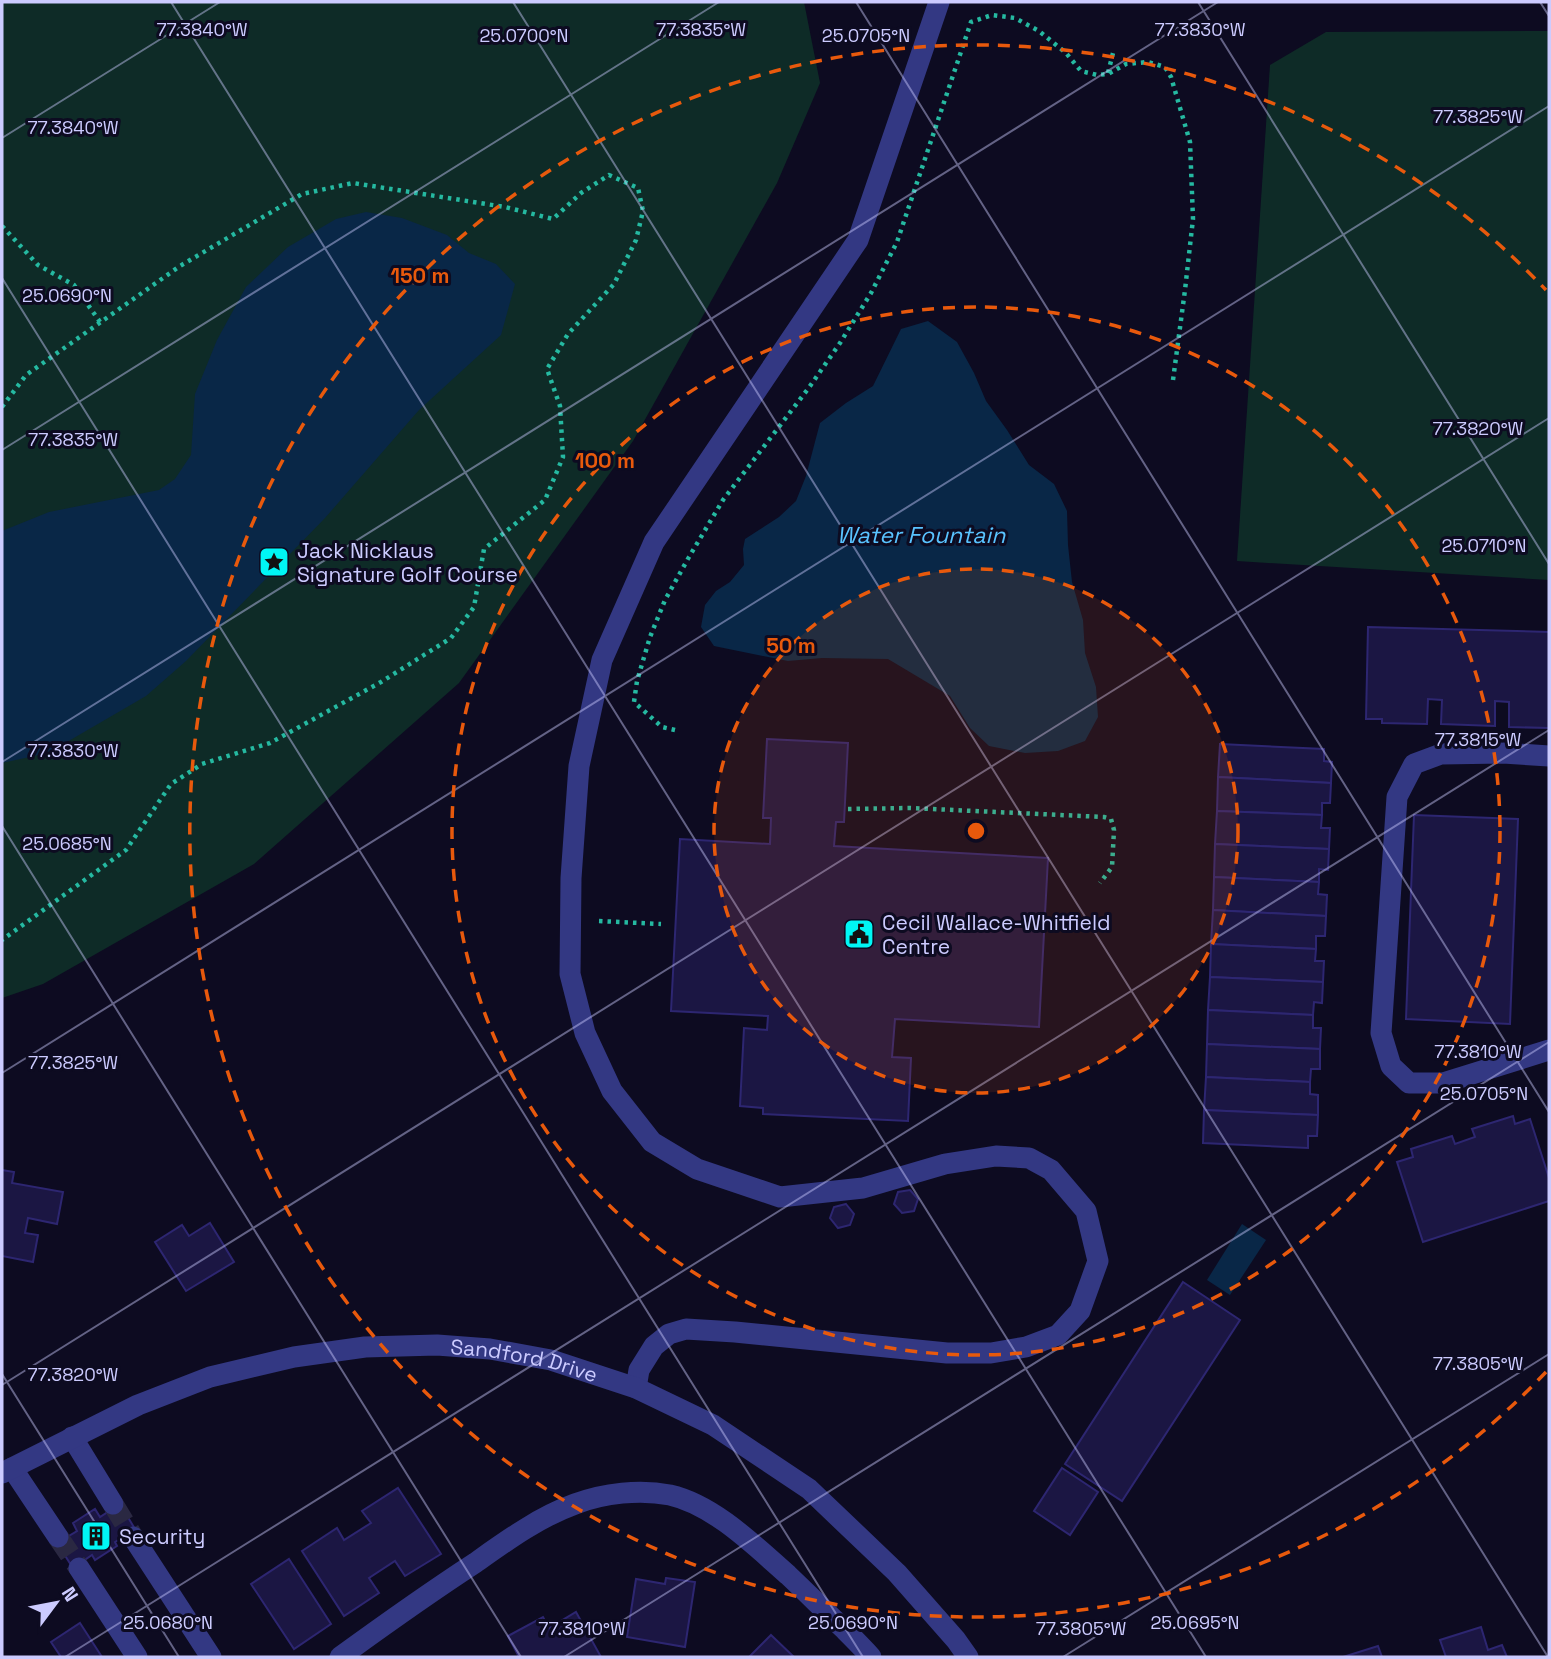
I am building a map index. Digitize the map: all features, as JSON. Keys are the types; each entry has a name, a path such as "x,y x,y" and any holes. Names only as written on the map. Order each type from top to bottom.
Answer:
{"street":[{"path":"636,1388 639,1370 654,1346 669,1334 686,1329 947,1353 991,1353 1026,1347 1058,1335 1080,1311 1098,1261 1086,1211 1051,1170 1029,1158 996,1156 945,1164 863,1188 780,1197 697,1169 652,1142 612,1091 585,1033 570,974 571,878 579,766 602,660 654,542 858,240 937,4"},
{"path":"1549,756 1503,753 1441,754 1415,764 1397,797 1381,1033 1391,1066 1409,1083 1443,1083 1549,1050"},
{"name":"Sandford Drive","path":"7,1471 138,1405 210,1377 294,1357 365,1347 437,1345 490,1349 551,1360 636,1388 713,1424 809,1489 897,1573 968,1657"},
{"path":"72,1437 113,1504"},
{"path":"7,1471 58,1537"},
{"path":"340,1657 395,1616 506,1541 553,1513 577,1503 623,1493 670,1496 695,1504 726,1523 813,1598 871,1657"},
{"path":"134,1537 211,1657"},
{"path":"79,1569 137,1657"}],"path":[{"path":"675,730 662,727 634,702 637,681 650,637 666,600 723,500 808,389 871,293 897,242 971,22 992,15 1015,18 1039,31 1066,53 1081,71 1097,75 1108,74 1126,64 1148,62 1165,67 1171,77 1190,142 1193,219 1172,380"},
{"path":"1108,74 1114,49"},
{"path":"2,407 26,375 100,322 180,266 302,194 353,184 505,207 553,219 581,193 609,175 638,188 643,211 636,240 614,284 568,334 547,369 560,405 563,457 545,500 484,549 474,607 451,638 381,682 270,743 202,764 171,784 127,850 2,940"},
{"path":"2,226 38,265 74,285 100,322"},
{"path":"848,809 910,808 1104,817 1111,820 1114,830 1112,867 1100,883"},
{"path":"571,919 661,924"}],"green space":[{"name":"Jack Nicklaus Signature Golf Course","path":"2,2 804,2 820,83 777,183 633,441 459,683 254,864 43,984 2,998"},
{"path":"1549,31 1549,580 1237,561 1270,65 1326,32"}],"water":[{"path":"366,212 402,218 447,235 469,253 496,264 515,284 501,335 419,410 325,518 186,661 146,696 48,753 2,763 2,531 49,512 159,490 175,479 191,455 195,394 217,340 246,287 288,247 336,219"},
{"name":"Water Fountain","path":"928,321 957,342 986,401 1029,465 1054,484 1067,511 1072,582 1083,620 1085,653 1096,687 1098,717 1085,741 1058,751 1025,753 989,746 970,728 950,696 888,659 822,658 788,661 714,646 701,627 705,605 744,565 745,539 779,517 796,501 806,476 820,423 873,386 901,329"},
{"path":"1242,1224 1266,1240 1230,1295 1207,1280"}],"building":[{"path":"1368,627 1549,632 1549,728 1509,727 1509,702 1495,701 1495,726 1441,724 1442,700 1428,699 1427,724 1382,723 1382,719 1366,719"},
{"name":"Cecil Wallace-Whitfield Centre","path":"767,739 848,743 844,822 836,822 834,846 1048,858 1039,1027 895,1019 892,1057 911,1058 908,1121 763,1114 763,1108 740,1106 744,1028 767,1030 768,1016 671,1011 680,839 770,844 771,818 763,818"},
{"path":"1220,744 1324,749 1324,761 1332,762 1331,783 1218,777"},
{"path":"1218,777 1331,783 1330,803 1322,803 1322,815 1217,811"},
{"path":"1217,811 1322,815 1321,828 1330,828 1329,849 1215,844"},
{"path":"1414,815 1518,819 1510,1024 1406,1019"},
{"path":"1215,844 1329,849 1328,870 1319,869 1319,882 1214,877"},
{"path":"1214,877 1319,882 1318,894 1327,895 1326,916 1213,910"},
{"path":"1213,910 1326,916 1325,936 1316,936 1316,949 1211,944"},
{"path":"1211,944 1316,949 1315,961 1324,961 1323,982 1210,977"},
{"path":"1210,977 1323,982 1322,1003 1314,1002 1313,1015 1208,1010"},
{"path":"1208,1010 1313,1015 1313,1028 1321,1028 1320,1049 1207,1044"},
{"path":"1207,1044 1320,1049 1320,1069 1311,1069 1310,1082 1206,1077"},
{"path":"1206,1077 1310,1082 1310,1094 1318,1095 1318,1115 1204,1110"},
{"path":"1204,1110 1318,1115 1317,1136 1308,1136 1308,1148 1203,1143"},
{"path":"1513,1116 1515,1124 1530,1119 1549,1178 1549,1201 1423,1242 1397,1162 1413,1157 1411,1149 1452,1136 1455,1144 1475,1137 1472,1129"},
{"path":"2,1170 14,1172 12,1183 63,1192 57,1224 28,1218 25,1233 38,1235 33,1262 2,1256"},
{"path":"910,1190 918,1199 914,1211 902,1213 894,1204 898,1192"},
{"path":"846,1204 854,1214 850,1225 838,1228 830,1218 834,1207"},
{"path":"210,1223 234,1262 186,1291 155,1242 182,1225 189,1236"},
{"path":"1183,1282 1240,1320 1122,1501 1065,1464"},
{"path":"1062,1468 1098,1492 1070,1535 1034,1511"},
{"path":"398,1488 441,1554 405,1576 395,1561 369,1578 379,1593 344,1616 302,1551 337,1528 344,1540 371,1523 362,1511"},
{"name":"Security","path":"120,1504 135,1529 115,1542 117,1546 95,1560 92,1555 73,1568 57,1543 77,1531 73,1523 95,1509 100,1517"},
{"path":"289,1559 331,1624 294,1649 251,1584"},
{"path":"666,1578 695,1582 685,1647 627,1637 636,1579 665,1584"},
{"path":"576,1612 601,1657 519,1657 508,1636 543,1617 549,1628"},
{"path":"80,1623 102,1657 61,1657 51,1642"},
{"path":"1481,1627 1488,1650 1502,1645 1507,1657 1446,1657 1440,1640"},
{"path":"771,1635 794,1657 749,1657"},
{"path":"1378,1646 1382,1657 1343,1657"}],"tunnel":[{"path":"113,1504 133,1537"},
{"path":"58,1537 79,1568"}],"place":[{"name":"Jack Nicklaus Signature Golf Course","path":"274,562"},
{"name":"Cecil Wallace-Whitfield Centre","path":"859,934"},
{"name":"Security","path":"96,1536"}]}
